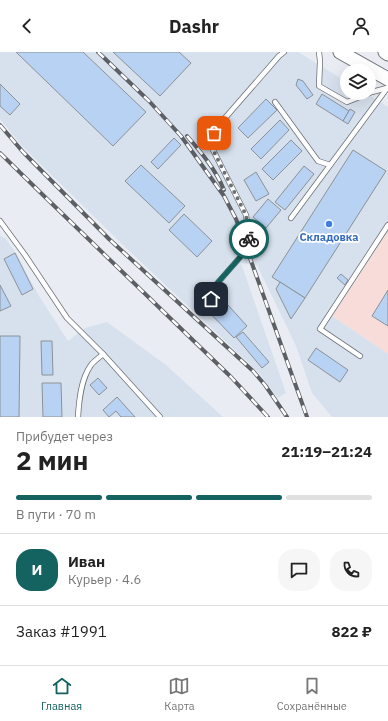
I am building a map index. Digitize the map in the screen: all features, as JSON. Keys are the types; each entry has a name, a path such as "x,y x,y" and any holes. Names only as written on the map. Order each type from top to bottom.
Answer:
{"main road":[{"path":"340,52 388,85"}],"lane":[{"path":"211,299 206,296 250,246 246,215 211,146 214,133 225,118 284,52"},
{"path":"319,52 319,86 347,102 388,85"},
{"path":"291,218 388,85"},
{"path":"275,102 318,161 330,165"},
{"path":"0,221 25,255 67,318 103,354 160,417"},
{"path":"360,356 320,329 388,225"},
{"path":"78,417 85,376 92,364 103,354"}],"shaded area":[{"path":"0,52 298,52 340,78 340,100 376,99 388,107 388,231 332,316 388,354 388,417 332,417 312,393 296,346 257,265 241,263 286,393 278,398 259,373 126,248 21,145 0,119"},
{"path":"388,231 388,354 332,316"},
{"path":"0,236 5,238 14,250 39,296 68,341 85,328 107,322 166,365 223,417 0,417"}],"building":[{"path":"16,52 83,52 146,112 113,146"},
{"path":"113,52 179,52 191,63 160,96"},
{"path":"298,79 303,81 313,95 307,99 296,85"},
{"path":"0,84 20,104 10,115 0,106"},
{"path":"322,94 349,111 343,121 316,104"},
{"path":"266,99 277,110 248,138 238,128"},
{"path":"350,109 355,112 348,124 343,121"},
{"path":"280,120 289,130 261,159 251,149"},
{"path":"174,138 181,145 158,169 151,162"},
{"path":"291,140 302,151 273,180 262,169"},
{"name":"Складовка","path":"353,150 386,171 305,298 272,277"},
{"path":"141,165 185,206 169,223 125,181"},
{"path":"304,166 314,174 285,210 275,202"},
{"path":"256,172 269,194 256,201 244,180"},
{"path":"268,199 281,210 266,228 253,217"},
{"path":"184,214 212,241 197,257 169,230"},
{"path":"15,253 33,289 22,295 4,259"},
{"path":"341,274 348,280 345,285 337,278"},
{"path":"280,282 305,298 291,319 276,289"},
{"path":"0,285 11,306 0,311"},
{"path":"388,290 388,326 372,316"},
{"path":"217,293 247,326 234,338 203,306"},
{"path":"243,332 269,362 262,368 236,337"},
{"path":"0,336 20,336 19,417 0,417"},
{"path":"41,341 52,341 53,375 42,375"},
{"path":"316,348 348,370 340,382 308,360"},
{"path":"98,378 107,388 99,395 90,385"},
{"path":"42,383 61,383 62,417 43,417"},
{"path":"117,397 135,417 121,417 116,411 109,417 103,410"}],"railway":[{"path":"98,52 149,101 181,136 224,196 236,219 307,417"},
{"path":"0,125 23,152 109,239 253,371 265,385 287,417"},
{"path":"187,136 212,168 224,190"},
{"path":"0,153 231,377 268,417"}],"way so far":[{"path":"214,133 211,146 246,215 249,239"}],"place":[{"name":"Складовка","path":"329,224"}],"route":[{"path":"211,299 206,296 250,246 249,239"}]}
